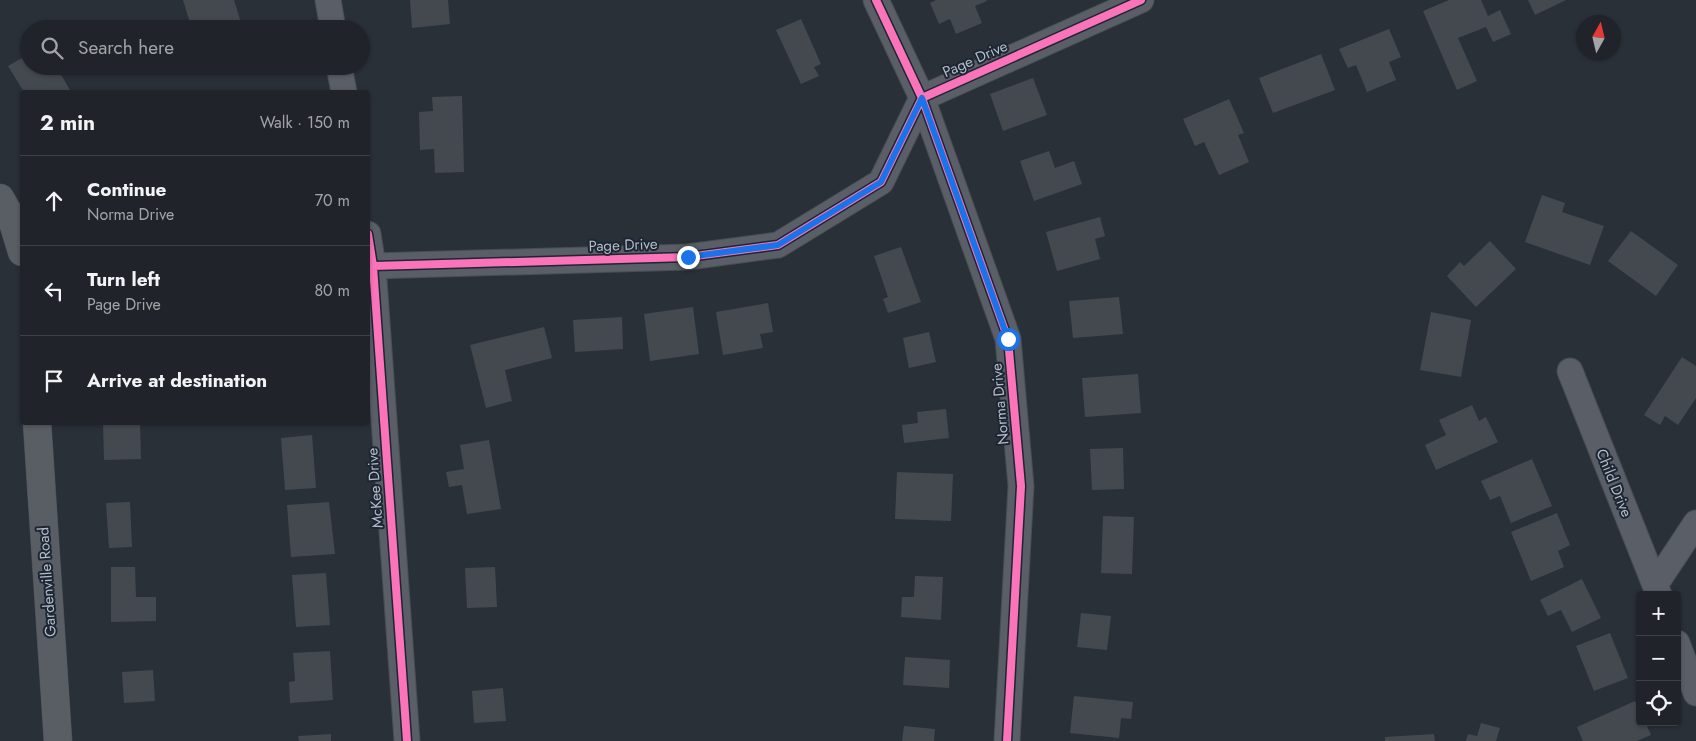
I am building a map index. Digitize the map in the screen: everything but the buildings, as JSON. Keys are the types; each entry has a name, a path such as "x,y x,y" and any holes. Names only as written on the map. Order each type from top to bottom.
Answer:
{"street":[{"path":"328,0 331,20"},
{"name":"Norma Drive","path":"876,0 922,98 1008,339 1021,486 1006,741"},
{"name":"Page Drive","path":"373,266 688,257 778,245 881,182 922,98 1141,0"},
{"path":"341,75 344,90"},
{"path":"4,216 20,248"},
{"name":"McKee Drive","path":"370,247 373,266 407,741"},
{"name":"Child Drive","path":"1570,370 1657,590"},
{"name":"Gardenville Road","path":"37,425 58,741"},
{"path":"1657,590 1696,524"},
{"path":"1681,654 1696,693"}],"cycle path":[{"path":"876,0 922,98 1008,339 1021,486 1007,741"},
{"path":"373,266 688,257 778,245 881,182 922,98 1141,0"},
{"path":"370,247 373,266 407,741"}],"route":[{"path":"688,257 778,245 881,182 922,98 1008,339"}]}
